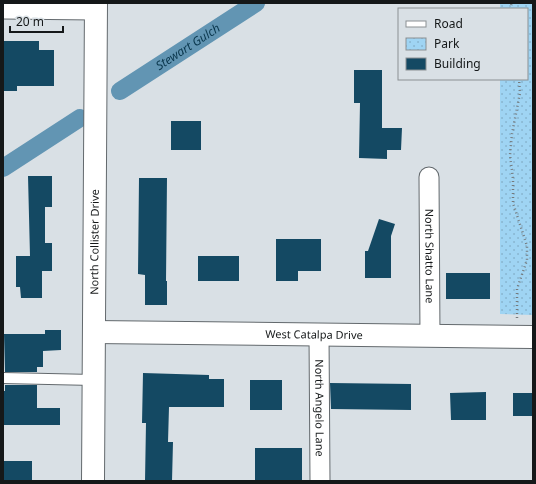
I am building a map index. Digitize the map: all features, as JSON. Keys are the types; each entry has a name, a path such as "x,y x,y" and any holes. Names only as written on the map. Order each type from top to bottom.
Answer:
{"street":[{"path":"3,10 96,7"},
{"name":"North Collister Drive","path":"94,481 96,7"},
{"name":"North Shatto Lane","path":"429,177 430,336"},
{"name":"West Catalpa Drive","path":"94,332 533,337"},
{"name":"North Angelo Lane","path":"319,334 320,481"}],"lane":[{"path":"3,378 94,380"}],"path":[{"path":"517,321 517,290 527,260 527,246 513,203 513,179 510,155 512,134 520,93 519,80"}],"green space":[{"path":"500,3 533,3 533,315 500,314 500,80 528,80 528,8 500,8"}],"building":[{"path":"3,41 39,41 39,50 54,50 54,86 17,86 17,91 3,91"},
{"path":"354,70 382,70 382,128 402,128 401,150 387,150 387,159 359,158 360,103 354,103"},
{"path":"171,121 201,121 201,150 171,150"},
{"path":"28,176 52,176 52,207 45,207 45,243 52,243 52,271 42,271 42,298 21,298 20,287 16,287 16,256 30,256"},
{"path":"139,178 167,178 167,305 145,305 145,275 138,274"},
{"path":"379,219 395,224 391,236 391,278 365,278 365,251 368,251"},
{"path":"276,239 321,239 321,271 298,271 298,281 276,281"},
{"path":"198,256 239,256 239,281 198,281"},
{"path":"446,273 490,273 490,299 446,299"},
{"path":"45,330 61,330 61,350 43,351 43,367 37,367 37,372 5,372 4,334 45,334"},
{"path":"143,373 209,375 209,379 224,379 224,407 169,407 168,442 173,442 172,481 145,481 146,423 142,423"},
{"path":"250,380 282,380 282,410 250,410"},
{"path":"330,383 411,384 411,410 331,409"},
{"path":"5,385 37,385 37,408 60,408 60,425 3,425 3,391 5,391"},
{"path":"486,392 486,420 451,420 450,393"},
{"path":"513,393 533,393 533,416 513,416"},
{"path":"255,448 302,448 302,480 255,480"},
{"path":"3,461 32,461 32,481 3,481"}],"waterway":[{"name":"Stewart Gulch","path":"120,91 256,3"},
{"name":"Stewart Gulch","path":"3,168 80,118"}]}
